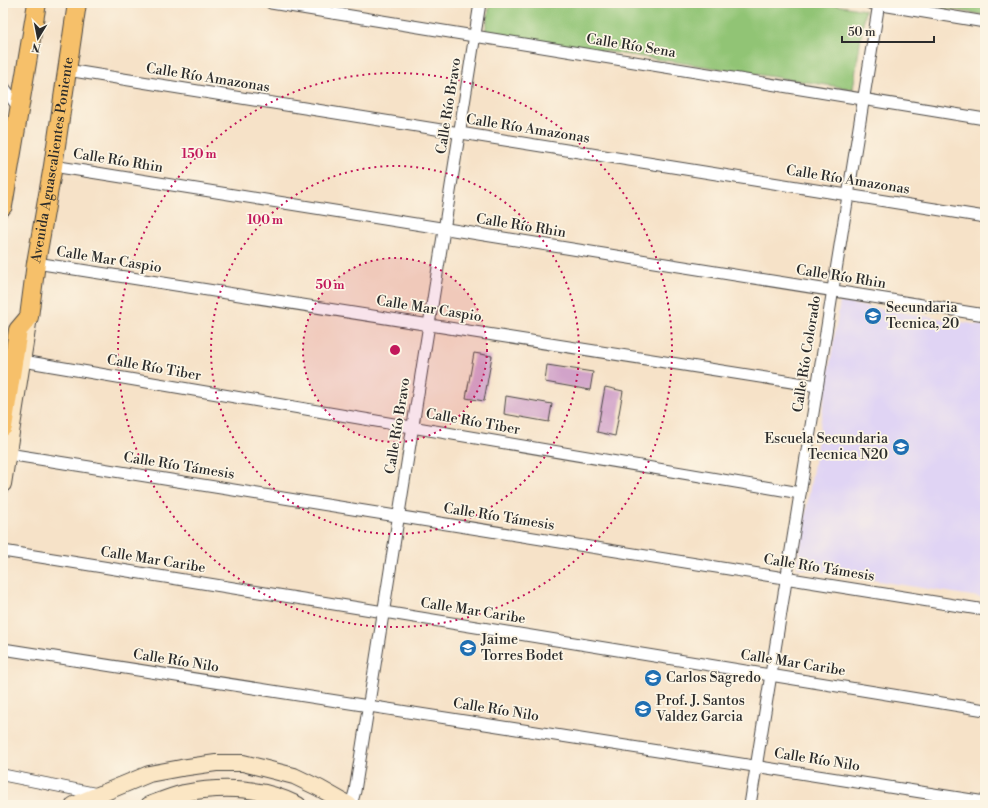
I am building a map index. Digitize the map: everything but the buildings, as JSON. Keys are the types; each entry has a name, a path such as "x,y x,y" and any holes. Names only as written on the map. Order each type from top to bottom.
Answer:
{"main road":[{"path":"3,206 37,3"},
{"name":"Avenida Aguascalientes Poniente","path":"3,484 77,3"},
{"name":"Avenida Aguascalientes Poniente","path":"3,427 18,330 29,317"},
{"path":"74,805 101,800 149,774 216,763 243,764 294,776 350,805"},
{"path":"148,805 183,794 218,790 250,790 291,803"}],"street":[{"name":"Calle Río Sena","path":"271,3 985,119"},
{"name":"Calle Río Bravo","path":"350,805 355,791 369,706 480,3"},
{"path":"876,3 985,22"},
{"name":"Calle Río Colorado","path":"750,805 864,99 876,3"},
{"name":"Calle Río Amazonas","path":"67,70 985,217"},
{"path":"3,86 20,110"},
{"name":"Calle Río Rhin","path":"53,166 985,315"},
{"name":"Calle Mar Caspio","path":"36,264 429,324 818,386"},
{"name":"Calle Río Tiber","path":"23,361 800,493"},
{"name":"Calle Río Támesis","path":"8,454 985,610"},
{"name":"Calle Mar Caribe","path":"3,551 985,710"},
{"name":"Calle Río Nilo","path":"3,649 985,802"},
{"path":"3,775 101,800"}],"shaded area":[{"name":"Escuela Secundaria Tecnica N20","path":"840,302 985,326 985,598 797,568"}],"green space":[{"path":"490,3 825,3 865,10 853,89 485,33"},
{"path":"910,3 985,3 985,15"}],"place":[{"name":"Secundaria Tecnica, 20","path":"873,316"},
{"name":"Escuela Secundaria Tecnica N20","path":"901,447"},
{"name":"Jaime Torres Bodet","path":"468,648"},
{"name":"Carlos Sagredo","path":"653,678"},
{"name":"Prof. J. Santos Valdez Garcia","path":"643,709"}]}
